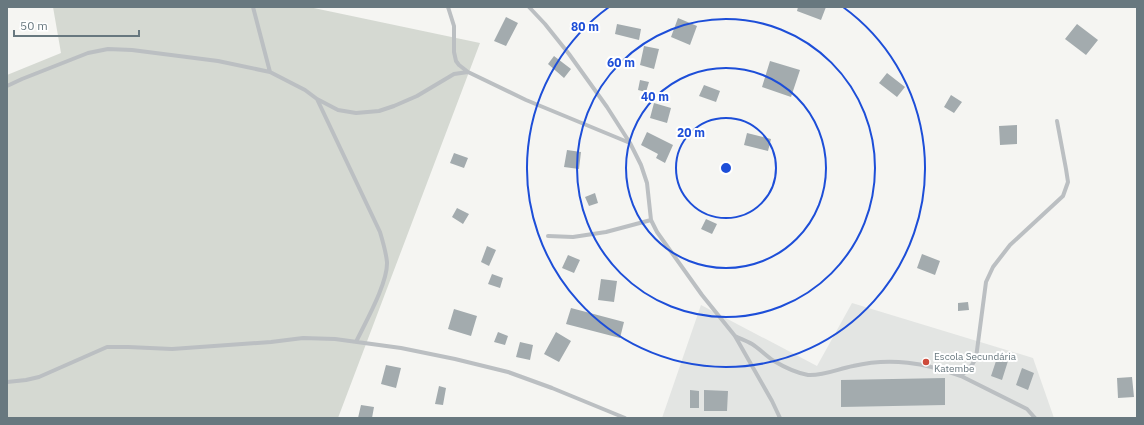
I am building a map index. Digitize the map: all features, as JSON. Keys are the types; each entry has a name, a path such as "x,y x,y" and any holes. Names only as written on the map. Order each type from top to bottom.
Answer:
{"street":[{"path":"253,7 270,72"},
{"path":"448,7 454,26 454,52 456,61 468,72 526,100 630,143"},
{"path":"529,7 569,54 607,107 630,143 641,165 647,183 651,220 657,232 702,294 735,336 780,418"},
{"path":"7,86 88,53 108,49 132,50 218,61 270,72 305,90 317,99 338,110 356,113 379,111 394,106 417,96 454,74 468,72"},
{"path":"317,99 380,232 387,263 385,274 375,303 356,342"},
{"path":"961,376 972,366 976,358 986,282 993,268 1010,245 1063,196 1068,182 1057,121"},
{"path":"548,236 573,237 606,232 651,220"},
{"path":"735,336 752,344 774,360 799,373 808,375 819,375 854,365 891,361 914,363 943,370 961,376 1027,409 1035,418"},
{"path":"7,382 39,377 107,347 172,350 303,338 335,339 401,348 508,372 552,388 625,418"}],"shaded area":[{"path":"53,7 309,7 480,43 338,418 7,418 7,75 61,53"},
{"name":"Escola Secundária Katembe","path":"852,303 1033,358 1054,418 662,418 701,305 817,366"}],"building":[{"path":"798,7 826,7 821,20 797,11"},
{"path":"506,17 518,23 506,46 494,41"},
{"path":"678,18 697,26 690,45 671,37"},
{"path":"617,24 641,29 639,40 615,34"},
{"path":"1077,24 1098,40 1086,55 1065,39"},
{"path":"644,46 659,49 654,69 640,65"},
{"path":"554,56 571,69 564,78 548,64"},
{"path":"770,61 800,70 791,97 762,87"},
{"path":"887,73 905,87 897,97 879,83"},
{"path":"640,80 649,82 646,92 638,90"},
{"path":"704,85 720,91 716,102 699,96"},
{"path":"951,95 962,102 954,113 944,107"},
{"path":"654,103 671,108 667,123 650,118"},
{"path":"1017,125 1017,144 1000,145 999,126"},
{"path":"647,132 673,145 665,163 656,158 658,154 641,145"},
{"path":"747,133 771,139 768,151 744,145"},
{"path":"567,150 581,152 579,169 564,167"},
{"path":"454,153 468,158 464,168 450,163"},
{"path":"595,193 598,203 589,206 585,197"},
{"path":"457,208 469,214 463,224 452,217"},
{"path":"706,219 717,224 712,234 701,229"},
{"path":"487,246 496,250 489,266 481,262"},
{"path":"922,254 940,261 935,275 917,268"},
{"path":"568,255 580,260 574,273 562,268"},
{"path":"492,274 503,278 500,288 488,284"},
{"path":"601,279 617,281 614,302 598,300"},
{"path":"968,302 969,310 958,311 958,303"},
{"path":"571,308 624,322 620,338 566,324"},
{"path":"454,309 477,316 471,336 448,329"},
{"path":"498,332 508,336 505,345 494,342"},
{"path":"556,332 571,341 559,362 544,354"},
{"path":"520,342 533,345 530,360 516,357"},
{"path":"997,358 1008,361 1002,380 991,376"},
{"path":"386,365 401,368 396,388 381,384"},
{"path":"1022,368 1034,373 1028,390 1016,385"},
{"path":"1132,377 1134,397 1118,398 1117,378"},
{"path":"945,378 945,405 841,407 841,380"},
{"path":"439,386 446,388 443,405 435,404"},
{"path":"690,390 699,391 699,408 690,408"},
{"path":"704,390 728,391 727,411 704,411"},
{"path":"361,405 374,407 372,418 358,418"}],"place":[{"name":"Escola Secundária Katembe","path":"926,362"}]}
